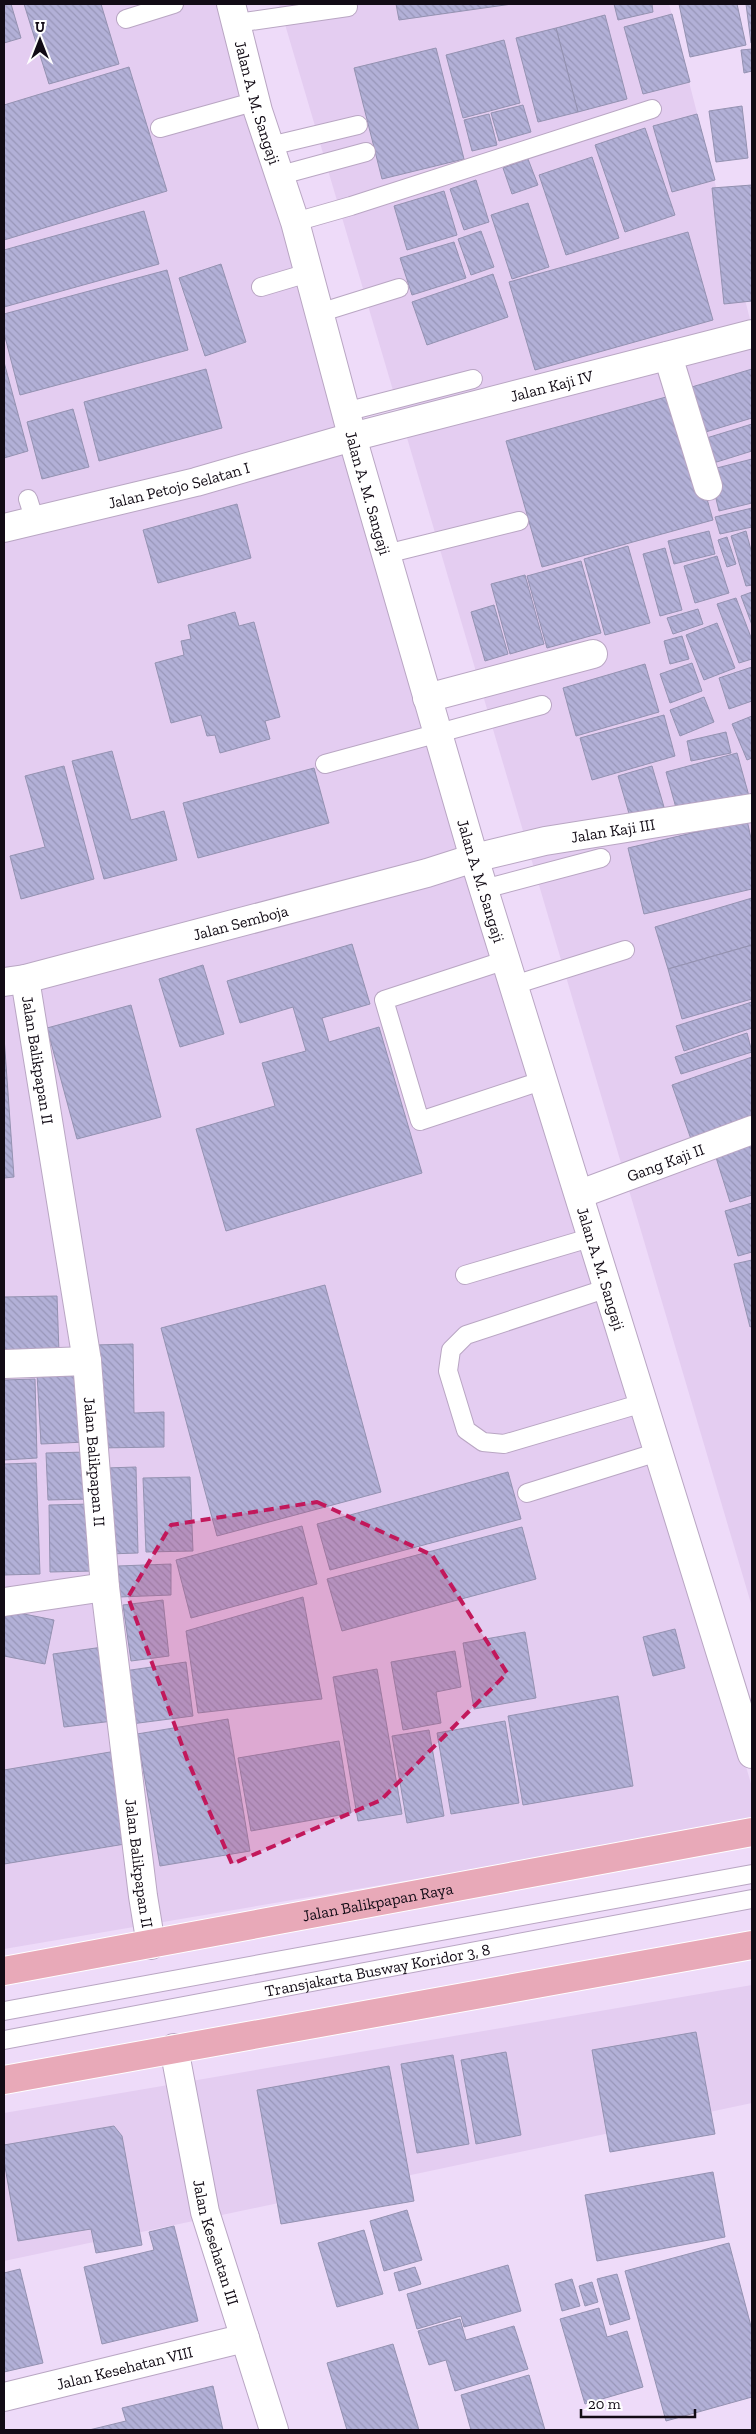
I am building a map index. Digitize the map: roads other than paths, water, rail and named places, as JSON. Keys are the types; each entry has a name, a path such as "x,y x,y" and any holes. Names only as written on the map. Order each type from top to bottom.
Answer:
{"main road":[{"name":"Jalan Balikpapan Raya","path":"4,1971 752,1832"},
{"path":"4,2080 752,1945"}],"street":[{"name":"Jalan A. M. Sangaji","path":"234,13 257,101 295,222 349,424 474,858 580,1194 752,1754"},
{"name":"Jalan Kaji IV","path":"349,424 668,356 752,334"},
{"path":"668,356 708,486"},
{"name":"Jalan Petojo Selatan I","path":"4,528 31,510 196,482 349,424"},
{"path":"428,698 593,654"},
{"name":"Jalan Kaji III","path":"474,858 545,841 752,808"},
{"name":"Jalan Semboja","path":"14,980 428,873 474,858"},
{"name":"Jalan Balikpapan II","path":"14,980 87,1362 105,1587 142,1896 151,1945"},
{"name":"Gang Kaji II","path":"580,1194 752,1130"},
{"path":"4,1364 87,1362"},
{"path":"4,1602 105,1587"},
{"name":"Jalan Kesehatan III","path":"174,2048 205,2212 274,2430"},
{"name":"Jalan Kesehatan VIII","path":"4,2397 245,2338"}],"lane":[{"path":"126,19 174,4"},
{"path":"234,13 348,7"},
{"path":"160,128 257,101"},
{"path":"295,222 351,206 652,109"},
{"path":"270,146 358,125"},
{"path":"281,175 366,152"},
{"path":"261,287 308,273"},
{"path":"319,313 399,288"},
{"path":"349,424 472,378"},
{"path":"386,554 519,521"},
{"path":"325,764 542,704"},
{"path":"484,889 601,858"},
{"path":"544,1080 420,1121 384,1000 625,950"},
{"path":"465,1275 593,1237"},
{"path":"608,1288 466,1335 451,1350 448,1371 466,1430 482,1442 504,1444 643,1403"},
{"path":"527,1493 658,1452"},
{"name":"Transjakarta Busway Koridor 3, 8","path":"4,2011 752,1874"},
{"name":"Transjakarta Busway Koridor 3, 8","path":"4,2040 752,1899"}]}
